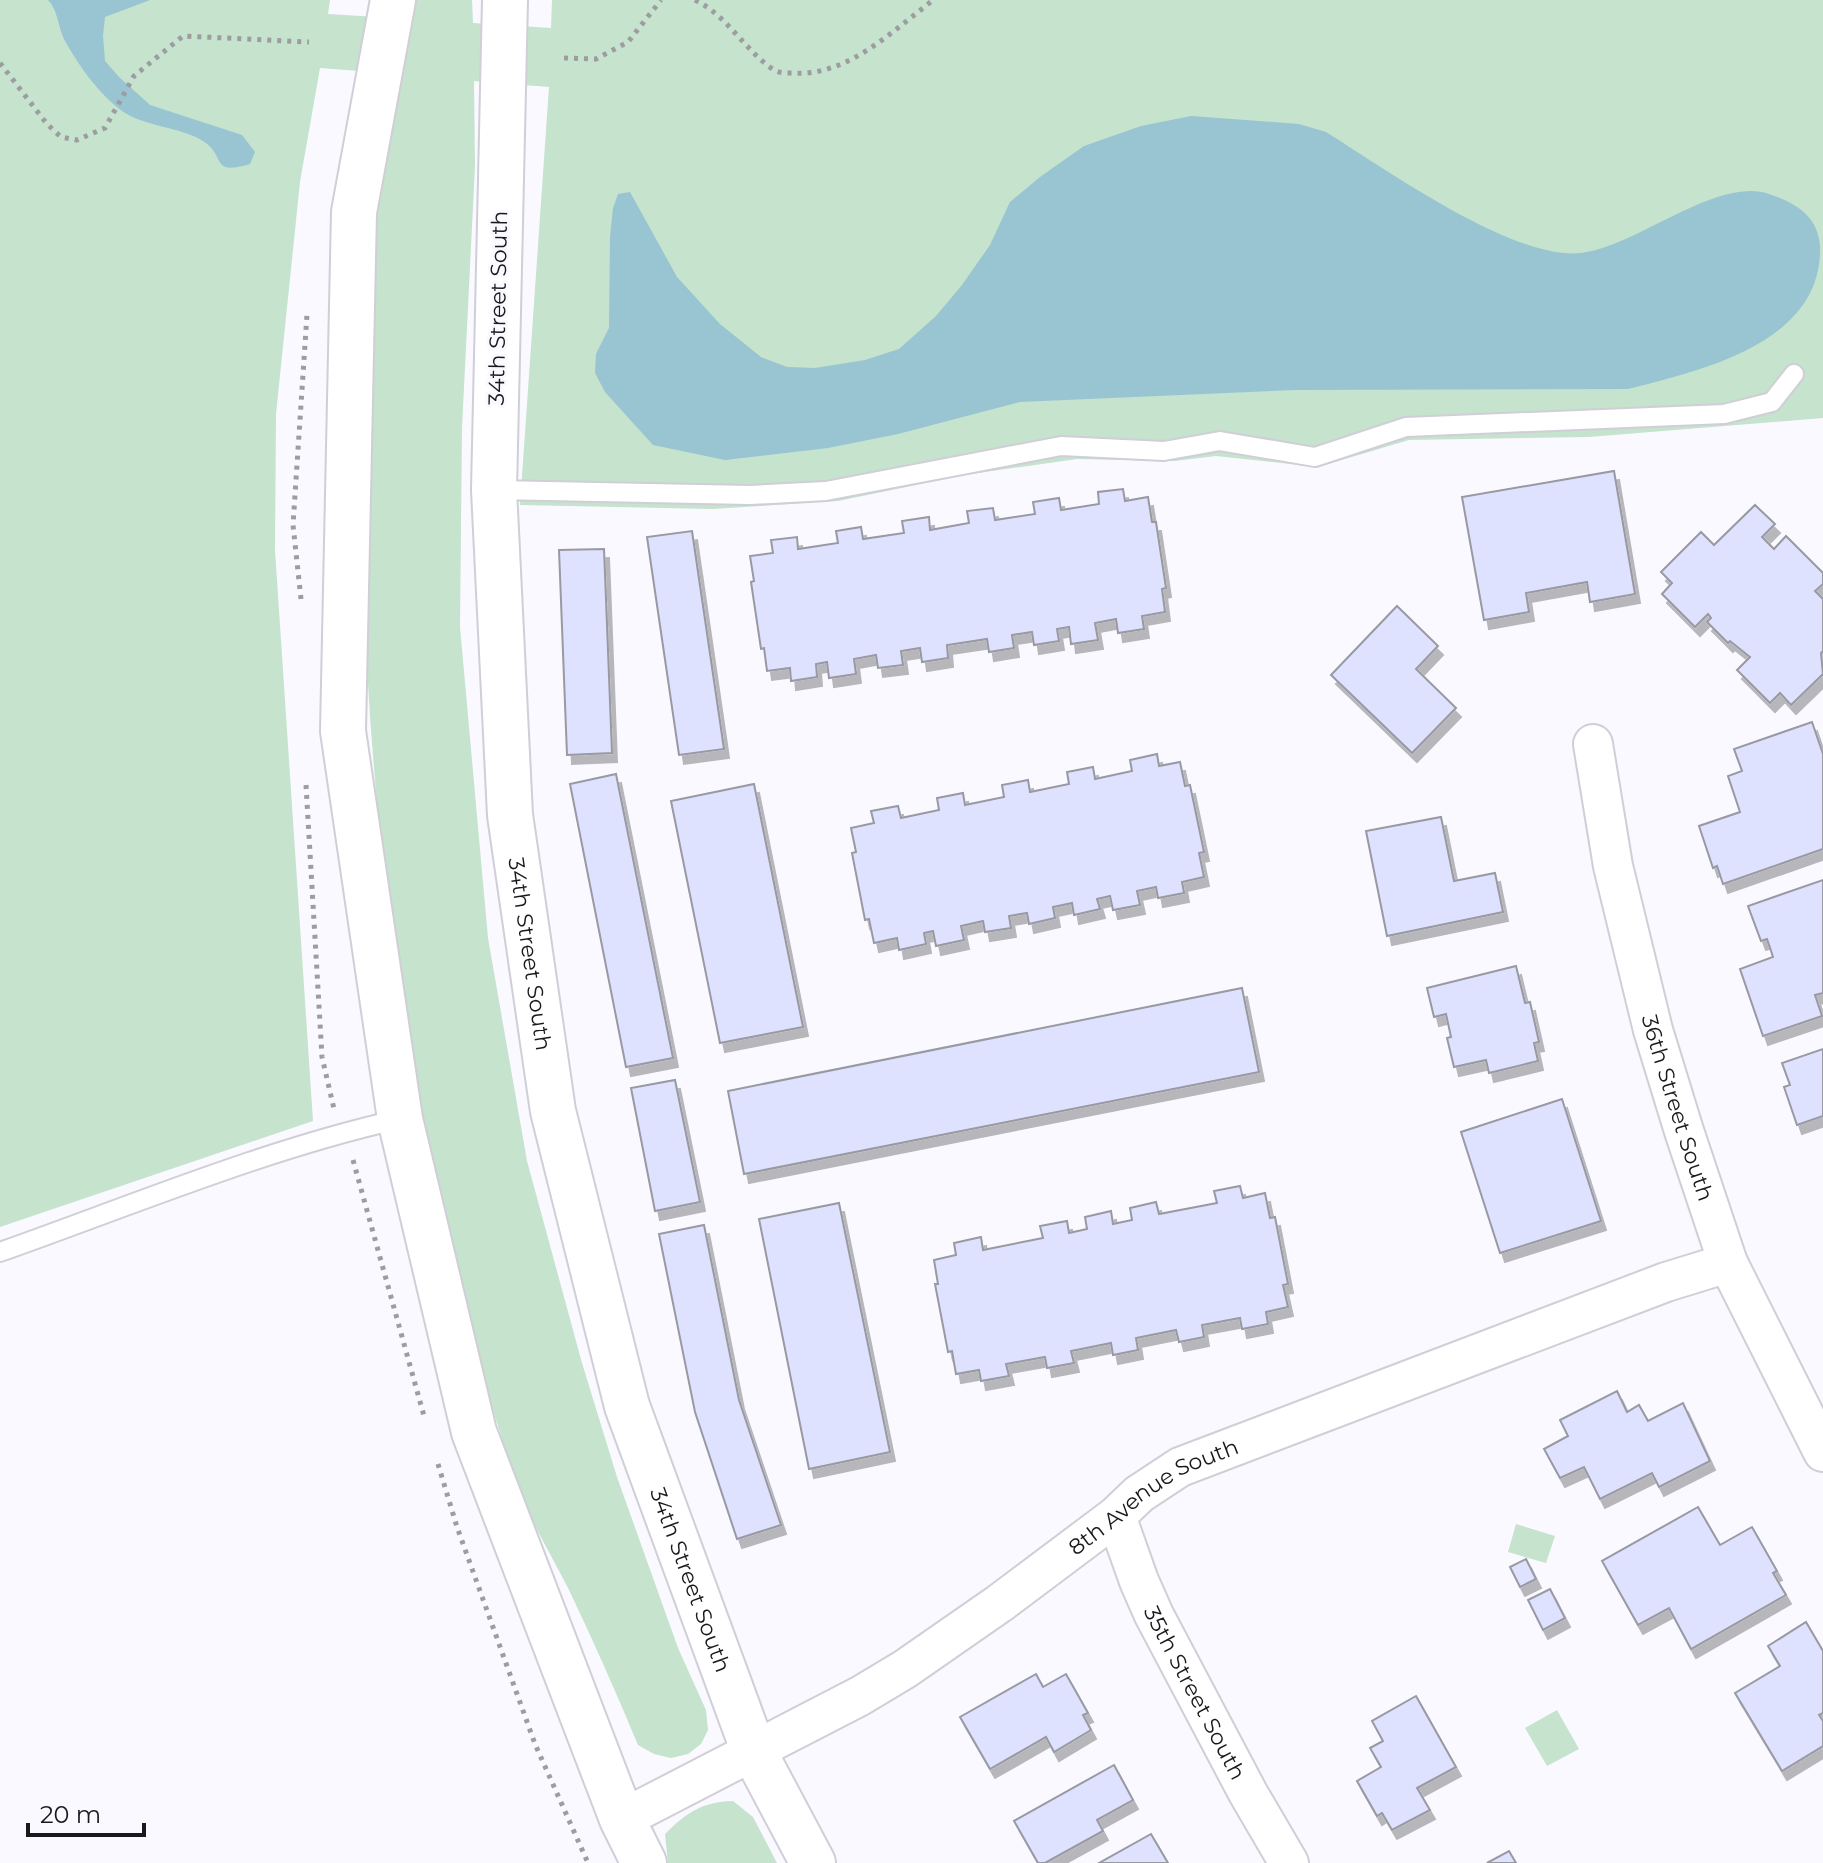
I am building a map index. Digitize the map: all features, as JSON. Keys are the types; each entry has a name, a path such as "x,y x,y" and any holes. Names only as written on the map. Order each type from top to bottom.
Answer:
{"main road":[{"path":"393,0 354,212 343,731 400,1119 474,1432 622,1819 644,1863"},
{"name":"34th Street South","path":"505,0 494,490 510,815 553,1111 627,1406 754,1752 813,1863"}],"street":[{"name":"36th Street South","path":"1593,744 1613,866 1653,1030 1728,1263 1823,1452"},
{"name":"8th Avenue South","path":"622,1819 860,1696 905,1669 1000,1603 1116,1516 1155,1482 1206,1456 1666,1282 1728,1263"},
{"name":"35th Street South","path":"1116,1516 1154,1615 1248,1793 1289,1863"}],"lane":[{"path":"494,490 750,495 826,491 1061,446 1164,451 1220,441 1315,457 1406,427 1724,414 1772,402 1794,374"},
{"path":"0,1252 342,1132 400,1119"}],"path":[{"path":"564,58 596,59 628,42 661,0"},
{"path":"695,0 713,8 776,72 808,74 860,57 932,1"},
{"path":"0,63 47,124 61,137 77,140 105,128 134,76 183,36 309,42"}],"green space":[{"path":"0,0 330,0 328,14 410,19 415,0 472,0 473,23 551,28 552,0 1823,0 1823,418 1589,437 1409,440 1318,467 1216,456 1175,461 1077,459 964,475 838,501 713,509 520,505 549,87 474,81 475,166 462,428 460,627 488,938 527,1161 582,1363 617,1477 678,1648 706,1710 708,1730 701,1744 688,1754 671,1758 654,1754 638,1745 568,1588 520,1493 482,1373 454,1265 408,1044 379,820 364,578 374,253 383,163 398,74 320,68 300,182 276,414 275,550 313,1121 0,1227"},
{"path":"1516,1524 1555,1536 1546,1563 1508,1552"},
{"path":"1557,1710 1579,1749 1547,1766 1525,1728"},
{"path":"733,1801 753,1817 777,1863 668,1863 665,1834 673,1826 704,1806"}],"water":[{"path":"48,0 150,0 105,17 105,61 150,105 242,135 255,152 250,164 229,168 223,166 203,141 131,116 113,104 76,59"},
{"path":"1191,116 1299,124 1326,132 1450,209 1521,243 1553,252 1581,253 1603,248 1725,195 1748,191 1769,194 1796,206 1815,226 1820,246 1816,279 1802,307 1780,329 1753,347 1690,372 1628,389 1295,390 1020,402 898,434 828,448 725,460 653,445 605,392 595,373 596,354 609,328 610,237 618,194 630,192 677,277 720,324 761,357 787,367 815,368 865,360 899,349 936,316 962,285 990,245 1010,202 1084,146 1141,126"}],"building":[{"path":"1614,471 1635,594 1590,602 1587,582 1526,593 1529,612 1484,620 1462,497"},
{"path":"1123,489 1125,501 1148,497 1152,522 1156,522 1166,588 1162,589 1165,612 1142,616 1144,629 1118,633 1116,619 1095,623 1098,640 1071,644 1069,627 1057,629 1059,641 1034,645 1032,632 1012,635 1014,648 989,652 987,639 947,645 948,658 922,662 920,648 901,651 903,665 878,668 876,655 854,659 856,674 829,678 827,662 816,664 817,677 791,681 790,668 767,671 751,582 754,581 750,556 773,553 771,540 797,537 798,549 838,543 836,531 861,527 863,539 904,533 902,521 929,517 930,530 969,523 967,511 993,508 995,520 1035,514 1033,502 1059,498 1061,510 1099,504 1098,492"},
{"path":"1755,505 1775,524 1762,537 1774,549 1786,536 1823,573 1823,584 1815,591 1823,599 1823,674 1791,705 1780,693 1770,703 1737,670 1750,657 1730,641 1728,643 1707,622 1711,618 1708,614 1695,627 1662,594 1672,583 1661,572 1701,532 1714,545"},
{"path":"692,531 724,749 679,755 647,537"},
{"path":"604,549 612,753 567,755 559,550"},
{"path":"1397,606 1438,646 1416,669 1456,708 1412,753 1331,675"},
{"path":"1812,722 1823,754 1823,849 1723,884 1717,866 1713,868 1699,826 1740,812 1728,776 1742,771 1734,749"},
{"path":"1157,754 1159,766 1180,762 1185,786 1190,785 1204,852 1199,853 1204,877 1182,882 1184,893 1158,898 1156,887 1137,891 1140,905 1113,910 1110,896 1097,899 1100,909 1074,915 1072,903 1053,907 1055,918 1029,924 1027,913 1009,916 1011,928 985,932 983,921 961,926 964,940 936,946 933,931 924,933 926,944 899,950 897,938 874,943 869,919 865,920 852,853 856,852 851,828 874,823 871,811 898,806 901,818 939,810 937,798 963,793 965,805 1004,797 1002,785 1028,780 1030,792 1069,784 1067,772 1093,767 1095,779 1132,771 1130,760"},
{"path":"616,774 673,1058 626,1067 570,784"},
{"path":"754,784 803,1027 720,1043 671,801"},
{"path":"1441,817 1454,881 1495,873 1503,912 1387,936 1366,831"},
{"path":"1823,880 1823,993 1815,995 1822,1016 1763,1036 1740,969 1773,957 1767,939 1761,941 1748,906"},
{"path":"1516,966 1525,1003 1530,1002 1539,1042 1534,1043 1538,1061 1489,1073 1486,1060 1454,1067 1447,1038 1451,1037 1446,1014 1434,1017 1427,988"},
{"path":"1242,988 1259,1072 744,1174 728,1091"},
{"path":"1823,1049 1823,1116 1797,1125 1784,1087 1790,1085 1782,1063"},
{"path":"675,1080 700,1202 655,1211 631,1088"},
{"path":"1562,1099 1601,1221 1500,1253 1461,1132"},
{"path":"1240,1186 1243,1198 1265,1193 1270,1218 1275,1217 1288,1284 1283,1285 1288,1307 1266,1312 1268,1324 1242,1329 1240,1318 1202,1325 1204,1337 1179,1342 1176,1330 1136,1338 1138,1350 1113,1355 1111,1343 1071,1351 1074,1363 1047,1368 1045,1357 1006,1364 1009,1376 981,1381 979,1370 956,1374 952,1351 948,1352 935,1284 938,1284 934,1260 956,1255 954,1243 981,1237 983,1250 1043,1238 1040,1226 1067,1221 1069,1233 1087,1229 1085,1217 1111,1211 1113,1224 1132,1220 1130,1208 1156,1202 1159,1214 1217,1203 1214,1191"},
{"path":"839,1203 890,1452 809,1469 759,1219"},
{"path":"704,1225 739,1400 781,1525 737,1539 695,1412 659,1234"},
{"path":"1617,1391 1627,1412 1639,1405 1648,1421 1683,1403 1710,1461 1659,1487 1652,1473 1600,1499 1584,1467 1560,1478 1544,1449 1568,1436 1560,1420"},
{"path":"1698,1507 1720,1545 1752,1527 1777,1571 1773,1573 1786,1595 1691,1649 1669,1608 1638,1625 1602,1561"},
{"path":"1526,1559 1536,1579 1520,1587 1510,1567"},
{"path":"1550,1589 1565,1618 1543,1630 1528,1600"},
{"path":"1806,1622 1823,1651 1823,1713 1819,1715 1823,1721 1823,1746 1782,1771 1735,1693 1780,1666 1768,1646"},
{"path":"1036,1674 1043,1687 1066,1674 1088,1713 1083,1715 1091,1730 1054,1752 1046,1737 990,1769 960,1717"},
{"path":"1416,1696 1456,1767 1417,1788 1430,1810 1392,1830 1382,1813 1377,1816 1357,1781 1381,1767 1370,1748 1383,1741 1372,1721"},
{"path":"1114,1765 1133,1800 1097,1820 1103,1831 1045,1863 1038,1863 1014,1821"},
{"path":"1151,1834 1168,1863 1099,1863"},
{"path":"1509,1851 1516,1863 1487,1863"}]}
